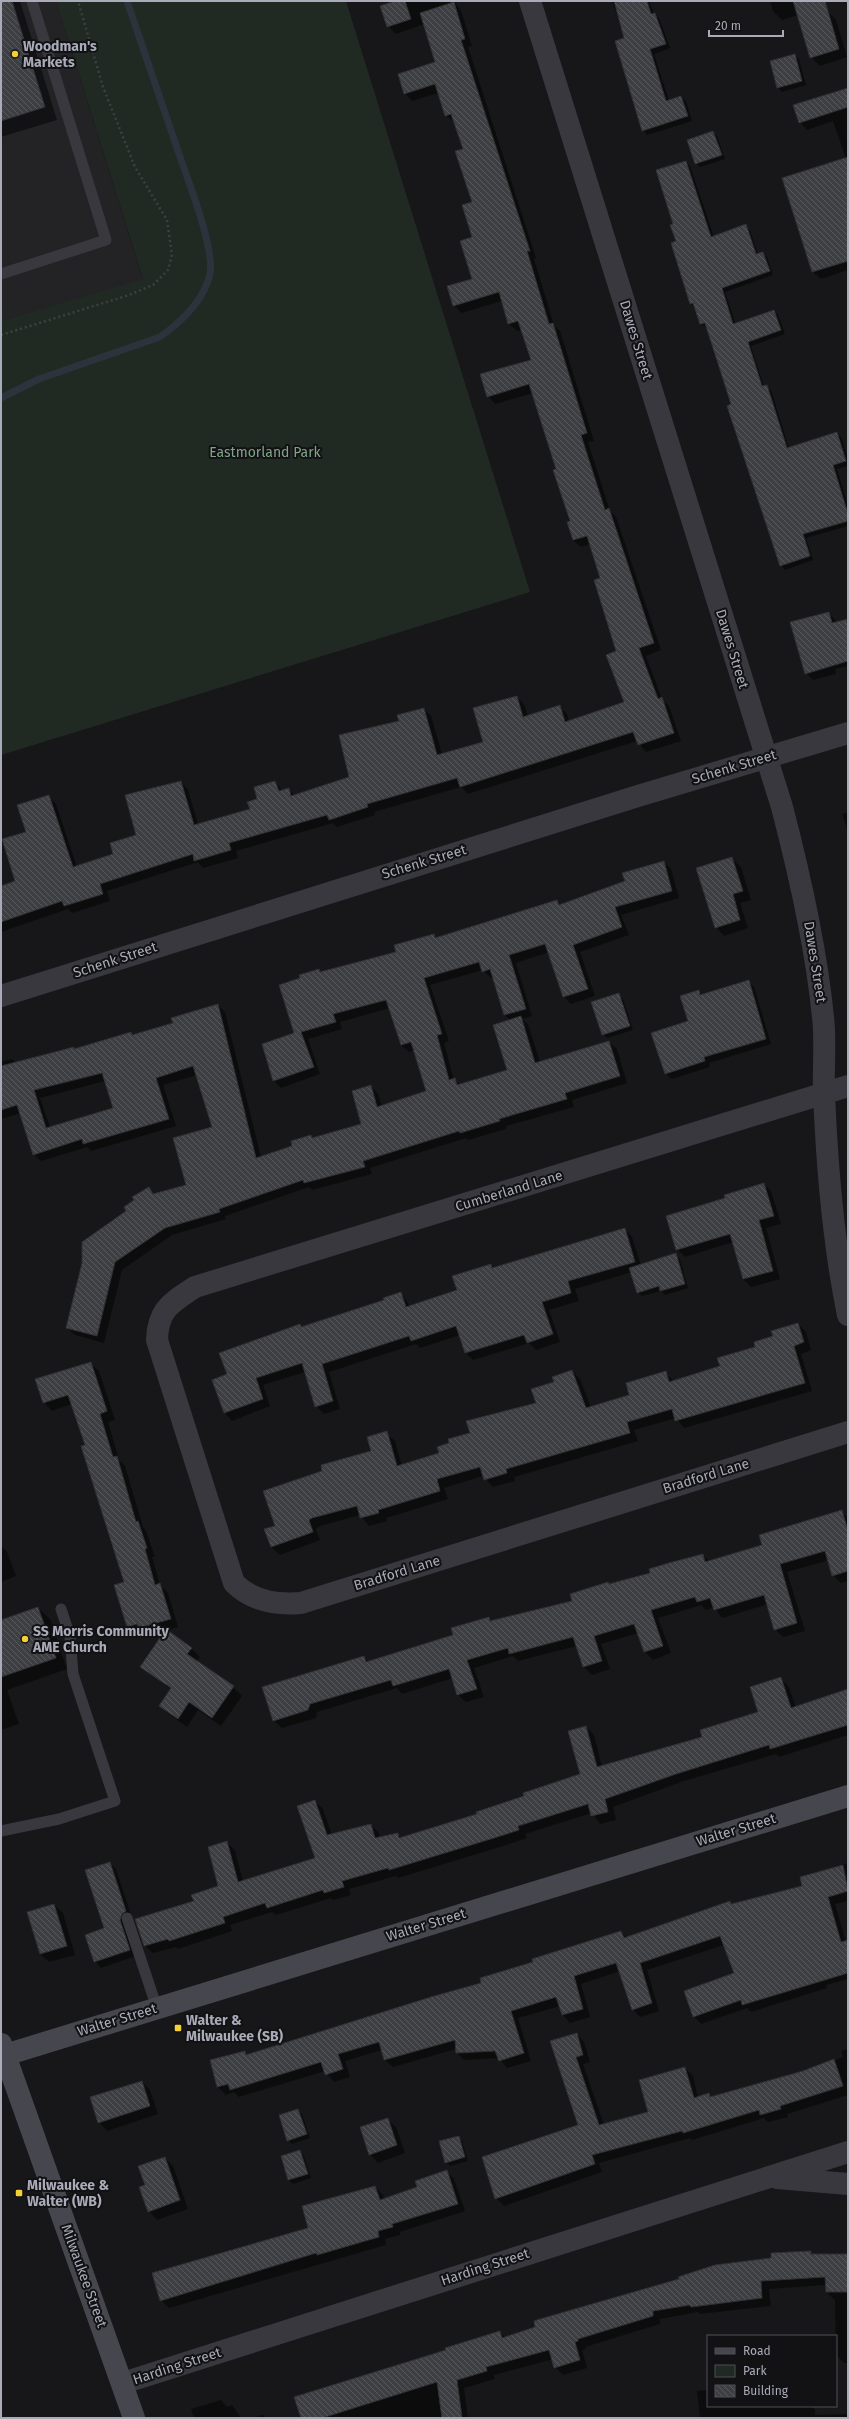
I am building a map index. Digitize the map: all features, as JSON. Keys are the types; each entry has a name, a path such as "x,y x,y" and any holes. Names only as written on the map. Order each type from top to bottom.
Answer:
{"street":[{"name":"Dawes Street","path":"530,1 782,807 798,866 815,957 823,1019 824,1093 833,1228 848,1315"},
{"name":"Schenk Street","path":"1,996 594,810 848,733"},
{"name":"Cumberland Lane","path":"174,1301 195,1287 848,1086"},
{"name":"Bradford Lane","path":"174,1301 164,1310 158,1322 157,1340 188,1439 234,1583 254,1597 269,1602 301,1603 848,1432"},
{"name":"Walter Street","path":"3,2049 156,2008 848,1796"},
{"name":"Milwaukee Street","path":"3,2049 123,2383 134,2418"},
{"name":"Harding Street","path":"123,2383 848,2152"},
{"path":"766,2177 848,2184"}],"lane":[{"path":"1,274 106,240 32,1"},
{"path":"1,1831 59,1820 115,1801 73,1674 70,1636 61,1609"},
{"path":"127,1918 156,2008"}],"shaded area":[{"path":"1,1 56,1 143,280 1,321"}],"green space":[{"name":"Eastmorland Park","path":"56,1 346,1 530,592 1,755 1,321 143,279"}],"building":[{"name":"Woodman's Markets","path":"1,1 12,1 45,107 1,121"},
{"path":"395,1 405,1 411,19 387,27 380,6"},
{"path":"614,1 647,1 651,14 655,13 666,44 650,49 666,101 681,96 688,116 642,131 615,41 624,38"},
{"path":"793,1 825,1 839,49 810,58"},
{"path":"454,2 465,39 461,40 530,251 527,251 549,324 553,323 587,433 581,435 605,510 609,508 654,643 639,648 658,699 662,697 674,733 638,745 633,732 460,787 457,778 367,804 368,807 329,820 327,815 229,843 231,850 194,861 193,854 100,884 103,894 64,906 62,901 1,922 1,886 15,881 2,839 26,832 17,805 49,795 73,867 113,854 110,843 136,835 125,795 181,781 194,825 250,809 247,802 257,799 254,787 275,781 279,791 289,788 291,796 349,777 339,735 399,721 397,715 424,708 437,755 483,742 473,708 517,696 523,717 560,705 565,722 624,702 606,655 616,651 594,580 600,578 587,536 573,540 567,522 570,521 553,470 556,469 529,384 487,397 480,374 531,360 518,321 508,324 499,292 453,306 447,286 472,279 460,241 472,237 462,205 472,202 455,151 463,149 451,114 445,116 435,84 404,94 398,74 435,62 420,13"},
{"path":"795,54 802,81 777,88 770,61"},
{"path":"848,88 848,107 799,123 793,105"},
{"path":"713,131 722,155 695,164 687,140"},
{"path":"848,157 848,261 812,272 782,178"},
{"path":"686,161 711,237 746,224 756,254 763,252 770,271 722,288 733,324 774,310 781,330 748,342 762,386 767,385 787,448 837,432 846,461 833,465 848,514 848,521 803,534 810,556 780,566 727,406 731,404 705,323 700,324 693,303 690,304 671,243 676,241 670,225 673,224 656,170"},
{"path":"829,612 832,623 848,619 848,661 805,674 790,622"},
{"path":"732,857 743,891 733,894 740,920 715,928 696,868"},
{"path":"664,861 672,891 615,907 622,927 573,945 588,989 563,997 545,944 509,955 526,1009 504,1015 490,969 482,972 479,962 424,978 442,1034 437,1035 449,1080 455,1078 457,1085 507,1070 493,1025 521,1016 535,1063 609,1041 620,1076 565,1093 567,1099 499,1119 500,1121 460,1133 459,1131 363,1161 365,1167 304,1183 303,1180 219,1209 220,1212 165,1228 115,1262 97,1336 66,1328 82,1263 82,1242 126,1211 124,1207 134,1200 132,1197 149,1187 153,1194 186,1185 173,1138 212,1127 193,1066 156,1078 169,1119 83,1144 82,1139 33,1155 17,1105 1,1110 1,1066 74,1047 74,1049 131,1032 132,1035 173,1023 171,1018 218,1004 256,1158 292,1146 291,1141 311,1135 312,1138 361,1124 352,1091 371,1085 377,1107 426,1091 411,1042 401,1045 386,1000 333,1014 336,1022 301,1032 314,1067 273,1081 262,1044 294,1033 279,985 300,978 299,975 319,969 320,972 396,952 394,945 434,934 435,938 557,900 559,905 625,881 622,873","holes":["102,1073 113,1108 46,1128 34,1090"]},
{"path":"749,980 766,1039 704,1057 705,1061 665,1074 651,1033 688,1021 680,996 699,990 700,995"},
{"path":"619,993 630,1026 602,1035 591,1002"},
{"path":"764,1183 774,1216 759,1220 773,1271 743,1279 730,1234 676,1250 666,1216 725,1198 724,1195"},
{"path":"625,1228 635,1262 568,1281 571,1293 542,1302 553,1334 527,1343 524,1335 465,1353 456,1326 411,1341 409,1336 322,1364 333,1401 315,1407 302,1363 256,1378 263,1399 224,1413 212,1380 227,1374 219,1353 300,1324 301,1327 384,1300 383,1298 401,1292 406,1307 457,1290 452,1276 491,1264 492,1268"},
{"path":"676,1253 685,1284 660,1291 659,1286 637,1293 629,1268"},
{"path":"798,1323 804,1342 794,1346 805,1383 675,1421 672,1409 627,1422 630,1433 506,1469 507,1473 484,1480 480,1467 437,1479 440,1491 378,1510 379,1513 360,1518 357,1506 312,1518 309,1520 313,1532 271,1547 264,1529 275,1526 263,1491 322,1471 321,1465 371,1451 367,1437 387,1431 397,1466 439,1453 437,1447 449,1443 448,1439 470,1433 466,1421 536,1403 531,1389 554,1382 552,1377 572,1370 586,1408 629,1395 626,1383 666,1371 669,1382 720,1366 717,1358 755,1347 754,1342 773,1336 771,1331"},
{"path":"91,1362 107,1411 100,1414 113,1457 117,1456 136,1522 138,1521 147,1548 145,1549 155,1585 160,1583 171,1619 138,1628 137,1624 127,1627 114,1585 124,1582 81,1446 85,1445 68,1395 43,1403 35,1379"},
{"path":"842,1510 848,1531 848,1571 832,1576 825,1551 780,1564 797,1623 774,1630 764,1595 714,1610 710,1598 697,1602 695,1597 651,1610 663,1646 644,1652 634,1624 594,1636 602,1661 583,1667 573,1637 509,1654 508,1648 467,1660 477,1689 457,1695 449,1669 393,1686 391,1680 310,1704 308,1710 273,1721 262,1687 364,1656 366,1662 453,1635 451,1628 489,1617 490,1621 572,1601 570,1594 608,1582 609,1584 650,1573 649,1569 669,1563 703,1554 705,1562 762,1545 759,1535"},
{"name":"SS Morris Community AME Church","path":"38,1607 56,1658 1,1677 1,1620"},
{"path":"166,1629 192,1648 187,1654 234,1686 212,1718 189,1702 178,1719 159,1706 171,1688 140,1667"},
{"path":"781,1677 791,1708 848,1689 848,1725 770,1749 769,1745 676,1774 605,1799 608,1812 591,1816 588,1804 518,1826 519,1830 494,1838 389,1870 388,1868 342,1881 344,1887 324,1893 323,1890 267,1908 265,1903 223,1917 225,1923 169,1941 168,1939 144,1946 135,1919 194,1901 191,1895 218,1886 208,1847 227,1841 238,1882 315,1858 297,1806 315,1800 327,1835 371,1824 375,1838 398,1833 399,1838 477,1814 476,1812 524,1796 523,1793 580,1774 568,1731 586,1726 597,1767 702,1737 700,1730 758,1712 750,1687"},
{"path":"110,1862 126,1911 122,1914 120,1920 130,1950 94,1962 85,1935 104,1928 85,1870"},
{"path":"843,1865 848,1891 828,1897 841,1942 848,1940 848,1973 742,2005 741,2000 693,2017 684,1991 734,1973 720,1936 640,1963 652,2003 632,2010 616,1963 574,1976 583,2009 562,2015 556,1997 511,2011 524,2053 499,2061 495,2051 456,2053 455,2040 384,2060 379,2042 338,2054 343,2069 325,2075 321,2062 230,2090 228,2084 217,2087 210,2060 245,2051 246,2055 431,1997 481,1983 480,1978 533,1962 532,1959 621,1931 624,1938 730,1901 731,1904 802,1886 800,1877"},
{"path":"54,1904 67,1946 40,1954 27,1912"},
{"path":"577,2033 583,2055 576,2057 599,2125 648,2112 639,2080 685,2067 694,2098 709,2093 710,2097 803,2071 834,2059 843,2086 780,2106 781,2109 760,2115 759,2110 683,2133 682,2131 592,2155 595,2164 495,2199 482,2157 578,2125 550,2041"},
{"path":"142,2081 150,2106 98,2123 90,2097"},
{"path":"298,2109 307,2134 287,2141 279,2115"},
{"path":"388,2118 397,2145 369,2155 360,2127"},
{"path":"459,2136 465,2157 445,2163 439,2141"},
{"path":"300,2150 308,2174 288,2180 281,2156"},
{"path":"165,2157 180,2200 148,2212 139,2187 145,2185 138,2166"},
{"path":"447,2170 458,2204 392,2224 393,2227 378,2231 379,2237 317,2255 316,2253 160,2301 152,2273 308,2228 302,2206 375,2186 380,2200 417,2187 415,2181"},
{"path":"811,2251 811,2254 848,2254 848,2292 826,2292 825,2277 761,2281 762,2298 691,2307 690,2305 653,2311 653,2316 578,2339 578,2341 575,2342 580,2360 554,2368 549,2350 486,2367 487,2371 457,2380 462,2418 442,2418 437,2382 322,2418 301,2418 294,2397 446,2350 445,2348 500,2331 502,2338 535,2327 534,2321 679,2279 678,2277 715,2265 771,2258 771,2253"}],"waterway":[{"path":"1,398 39,379 160,337 176,325 191,310 203,293 207,284 210,274 210,262 199,213 127,1"}],"place":[{"name":"Woodman's Markets","path":"15,54"},
{"name":"SS Morris Community AME Church","path":"25,1639"},
{"name":"Walter & Milwaukee (SB)","path":"178,2028"},
{"name":"Milwaukee & Walter (WB)","path":"19,2193"}]}
